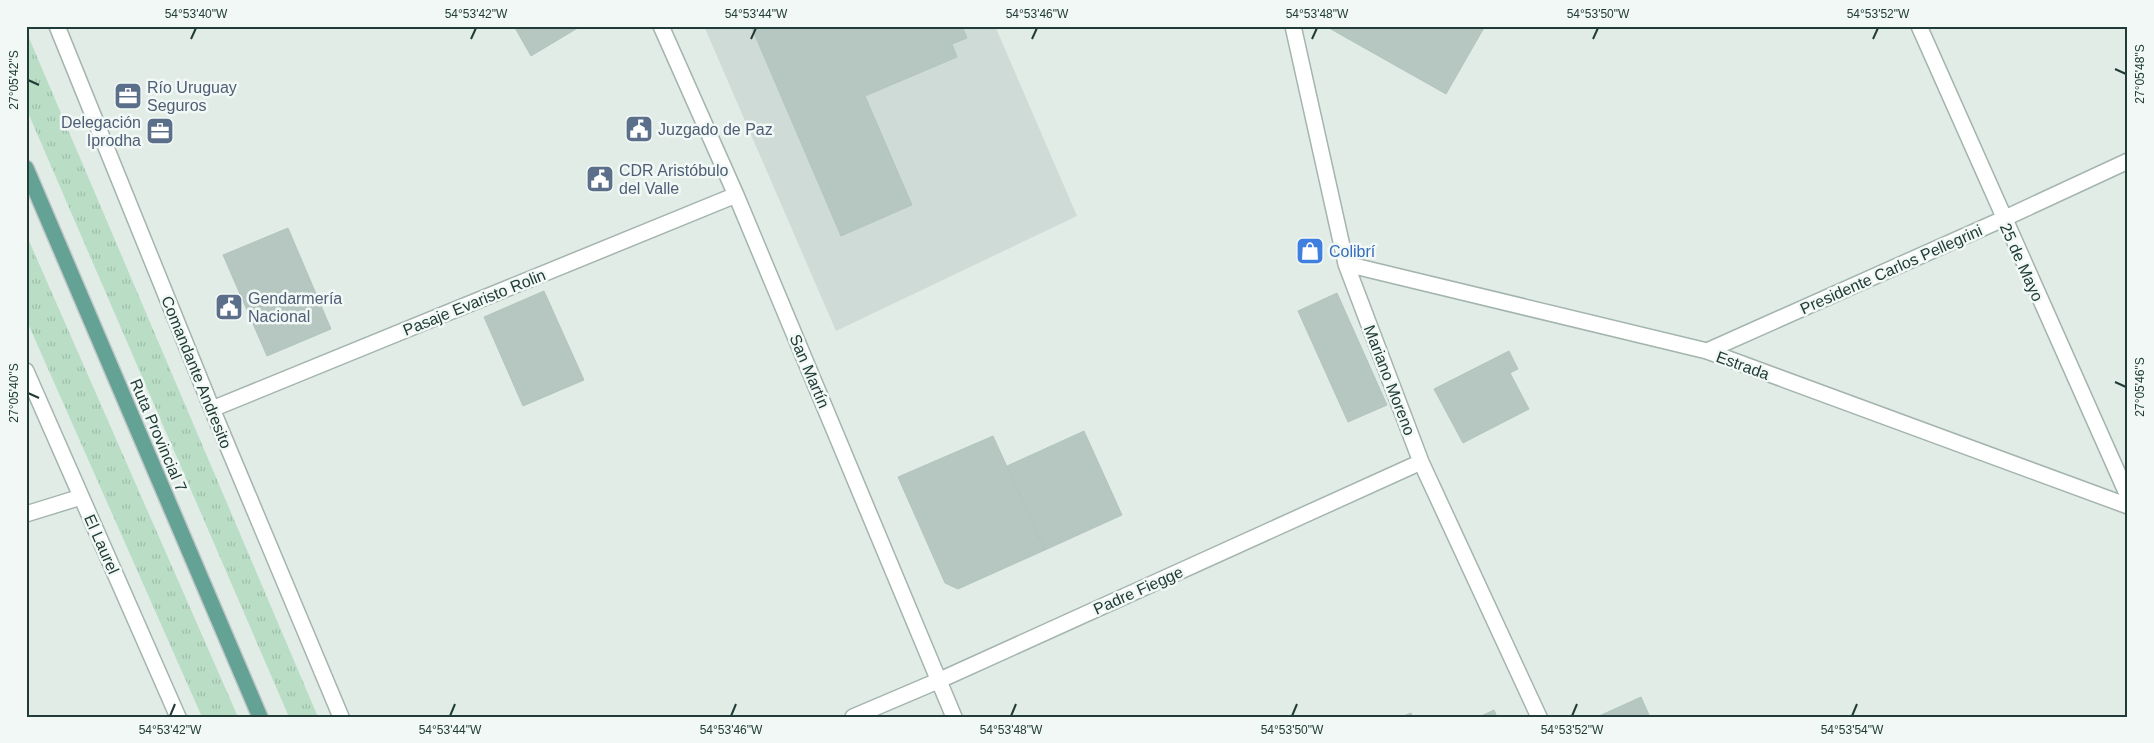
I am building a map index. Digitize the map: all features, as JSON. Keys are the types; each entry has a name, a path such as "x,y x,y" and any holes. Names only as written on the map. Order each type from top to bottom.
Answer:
{"main road":[{"name":"Ruta Provincial 7","path":"26,168 260,717"}],"street":[{"name":"Comandante Andresito","path":"57,26 212,409 340,717"},
{"name":"San Martín","path":"661,26 736,195 954,717"},
{"name":"Mariano Moreno","path":"1293,26 1346,264 1421,462 1538,717"},
{"name":"25 de Mayo","path":"1919,26 2003,219 2128,496"},
{"name":"Presidente Carlos Pellegrini","path":"1707,351 2128,161"},
{"name":"Pasaje Evaristo Rolin","path":"212,409 736,195"},
{"name":"Estrada","path":"1346,264 1707,351 2128,506"},
{"name":"El Laurel","path":"26,371 178,717"},
{"name":"Padre Fiegge","path":"853,717 940,680 1421,462"},
{"path":"26,514 81,497"}],"shaded area":[{"path":"704,26 995,26 1077,216 836,331"}],"green space":[{"path":"26,31 318,717 289,717 26,108"},
{"path":"26,234 238,717 202,717 26,319"}],"building":[{"path":"514,26 581,26 531,56"},
{"path":"751,26 962,26 967,38 952,44 957,57 865,96 912,205 841,236"},
{"path":"1330,26 1485,26 1446,94 1329,28"},
{"path":"288,228 331,329 267,356 223,255"},
{"path":"544,291 584,380 523,406 484,317"},
{"path":"1337,293 1387,405 1348,422 1298,311"},
{"path":"1509,351 1518,369 1510,373 1529,409 1463,443 1434,389"},
{"path":"1084,431 1122,515 1045,550 1007,466"},
{"path":"993,436 1045,550 958,589 945,583 898,477"},
{"path":"1641,697 1650,717 1597,717"},
{"path":"1494,710 1497,717 1479,717"},
{"path":"1411,713 1413,717 1401,717"}],"place":[{"name":"Río Uruguay Seguros","path":"128,96"},
{"name":"Juzgado de Paz","path":"639,129"},
{"name":"Delegación Iprodha","path":"160,131"},
{"name":"CDR Aristóbulo del Valle","path":"600,179"},
{"name":"Colibrí","path":"1310,251"},
{"name":"Gendarmería Nacional","path":"229,307"}]}
